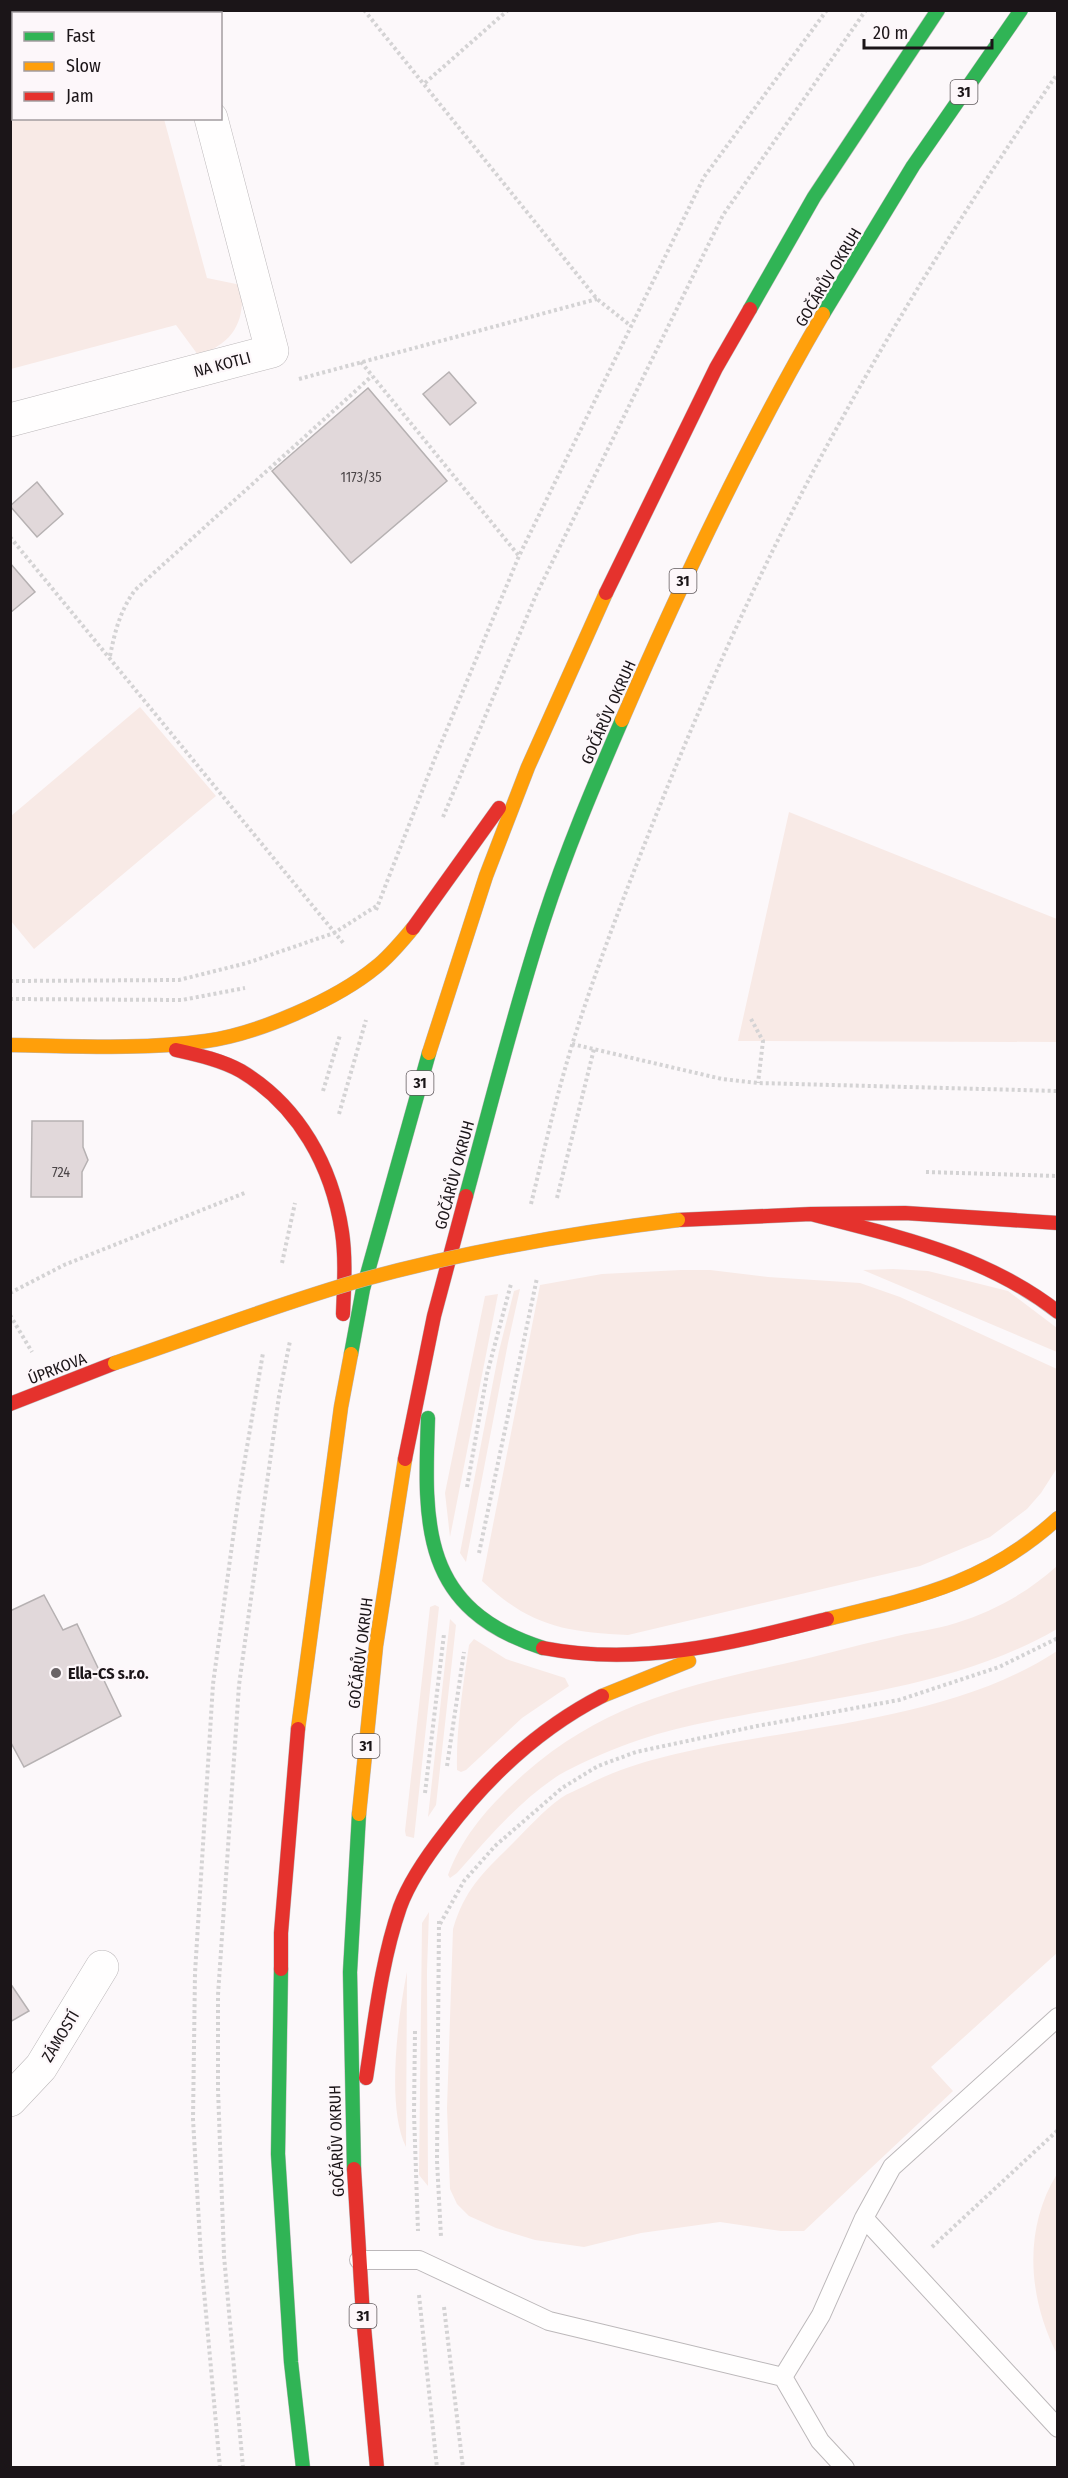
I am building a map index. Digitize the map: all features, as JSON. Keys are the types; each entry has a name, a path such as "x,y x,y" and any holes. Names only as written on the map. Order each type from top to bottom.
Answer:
{"main road":[{"name":"31","path":"303,2468 291,2362 278,2154 281,1933 301,1698 341,1407 363,1289 441,1013 486,876 528,767 617,570 716,368 814,197 938,10"},
{"name":"GOČÁRŮV OKRUH","path":"377,2468 352,2165 350,1967 357,1831 376,1656 397,1498 430,1332 514,1013 557,882 598,774 689,567 801,353 908,175 1022,10"},
{"path":"10,1045 133,1046 207,1041 238,1033 291,1014 357,982 383,961 429,909 528,767"},
{"path":"133,1046 183,1051 216,1060 243,1072 277,1098 309,1135 327,1176 342,1231 344,1270 341,1407"},
{"name":"ÚPRKOVA","path":"10,1404 115,1364 320,1292 410,1267 532,1239 678,1220 811,1214 905,1213 1058,1223"},
{"path":"811,1214 956,1256 992,1270 1025,1287 1058,1312"},
{"path":"430,1332 427,1510 429,1531 437,1560 450,1583 467,1604 487,1621 515,1638 543,1648 576,1654 614,1657 662,1653 781,1631 890,1604 968,1579 1025,1546 1057,1518"},
{"path":"352,2165 389,1944 400,1906 417,1869 458,1815 496,1771 542,1732 593,1700 701,1656 781,1631"}],"street":[{"name":"NA KOTLI","path":"10,420 272,351 212,120"},
{"name":"ZÁMOSTÍ","path":"10,2100 41,2067 102,1967"}],"lane":[{"path":"783,2377 821,2315 864,2218 892,2167 1058,2017"},
{"path":"864,2218 1058,2428"},
{"path":"359,2260 419,2260 549,2322 783,2377 820,2441 845,2468"}],"path":[{"path":"364,10 597,299 631,326"},
{"path":"425,83 508,10"},
{"path":"374,916 519,556 704,177 827,10"},
{"path":"530,1206 572,1044 623,899 690,728 765,569 843,416 921,283 998,160 1058,73"},
{"path":"519,556 361,362 597,299"},
{"path":"110,657 124,605 135,590 372,376"},
{"path":"10,537 344,944 357,982 309,1135"},
{"path":"10,981 179,980 247,963 334,933 377,906 388,902"},
{"path":"334,949 344,944"},
{"path":"10,999 182,1000 254,987"},
{"path":"751,1019 763,1041 758,1083"},
{"path":"572,1044 722,1079 758,1083 1058,1091"},
{"path":"916,1172 1058,1176"},
{"path":"10,1293 63,1265 247,1192"},
{"path":"280,1273 297,1193"},
{"path":"10,1315 32,1352"},
{"path":"220,2468 201,2258 193,2119 195,1973 213,1684 239,1494 266,1341"},
{"path":"432,1936 464,1881 495,1846 561,1788 598,1766 636,1752 899,1700 999,1667 1058,1638"},
{"path":"910,2268 1058,2130"}],"shaded area":[{"path":"161,10 163,12 89,12"},
{"path":"12,115 12,120 164,120 207,278 241,285 239,320 229,337 221,344 198,355 176,325 11,369 10,117"},
{"path":"140,707 216,796 34,949 11,921 11,816"},
{"path":"789,812 1057,919 1057,1042 738,1041"},
{"path":"710,1270 768,1277 860,1283 900,1297 1057,1369 1057,1468 1041,1493 1027,1509 990,1537 920,1566 628,1635 585,1632 549,1624 532,1617 499,1596 482,1581 540,1285 602,1274"},
{"path":"863,1270 928,1271 1008,1291 1057,1328 1057,1352"},
{"path":"520,1289 466,1562 460,1553 499,1351 514,1291"},
{"path":"498,1294 450,1537 445,1493 485,1296"},
{"path":"1057,1566 1057,1629 1021,1648 983,1663 905,1685 704,1723 647,1737 610,1751 559,1775 544,1785 505,1821 457,1873 450,1878 448,1875 470,1833 512,1785 553,1750 614,1715 678,1690 956,1623 1010,1600 1034,1585"},
{"path":"435,1605 439,1607 414,1838 406,1836 405,1831 430,1607"},
{"path":"450,1619 456,1625 436,1805 428,1817"},
{"path":"474,1639 506,1659 565,1678 569,1686 522,1718 466,1770 461,1772 457,1770 457,1754 462,1692 469,1645"},
{"path":"1057,1651 1057,1953 931,2067 953,2091 804,2231 781,2231 720,2222 641,2233 584,2247 535,2240 496,2228 469,2216 457,2204 450,2189 447,2108 453,1929 469,1892 491,1865 541,1814 567,1795 636,1765 670,1755 852,1722 939,1702 981,1689 1020,1672"},
{"path":"429,1912 428,2186 419,2175 422,1923"},
{"path":"407,1972 406,2147 396,2109 395,2086 397,2036"},
{"path":"1057,2174 1057,2354 1040,2310 1033,2264 1034,2240 1039,2217 1046,2195"}],"building":[{"path":"449,372 476,403 450,425 423,394"},
{"path":"368,388 447,481 351,563 272,471"},
{"path":"37,482 63,514 37,537 10,506"},
{"path":"10,563 35,592 10,613"},
{"path":"32,1121 83,1121 83,1147 88,1160 82,1172 82,1197 31,1197"},
{"name":"Ella-CS s.r.o.","path":"44,1595 63,1630 77,1624 121,1716 24,1767 10,1741 10,1611"},
{"path":"10,1983 29,2011 10,2022"}],"traffic: fast":[{"path":"750,309 814,197 938,10"},
{"path":"823,314 913,166 1021,10"},
{"path":"466,1196 544,919 571,843 622,720"},
{"path":"351,1354 363,1289 429,1053"},
{"path":"428,1418 427,1494 430,1528 438,1559 452,1587 473,1611 503,1631 543,1648"},
{"path":"354,2169 350,1972 359,1814"},
{"path":"281,1969 278,2154 291,2362 303,2468"}],"traffic: slow":[{"path":"622,720 716,514 823,314"},
{"path":"429,1053 486,876 528,767 606,593"},
{"path":"10,1045 157,1046 206,1041 248,1031 295,1014 340,992 376,967 413,928"},
{"path":"115,1363 302,1298 404,1269 520,1244 678,1220"},
{"path":"298,1729 341,1407 351,1354"},
{"path":"359,1814 376,1646 405,1459"},
{"path":"827,1619 921,1595 978,1573 1005,1558 1058,1518"},
{"path":"602,1696 689,1661"}],"traffic: jam":[{"path":"606,593 716,368 750,309"},
{"path":"413,928 499,808"},
{"path":"176,1050 233,1067 262,1085 296,1120 310,1140 330,1184 342,1232 343,1314"},
{"path":"405,1459 434,1316 466,1196"},
{"path":"678,1220 811,1214 905,1213 1058,1223"},
{"path":"811,1214 909,1240 971,1262 1030,1292 1058,1312"},
{"path":"10,1404 115,1363"},
{"path":"543,1648 579,1653 651,1654 721,1644 827,1619"},
{"path":"366,2078 379,1992 393,1928 400,1907 420,1868 461,1812 497,1773 557,1723 602,1696"},
{"path":"281,1969 281,1933 298,1729"},
{"path":"354,2169 363,2316 377,2468"}],"place":[{"name":"Ella-CS s.r.o.","path":"56,1673"}]}
